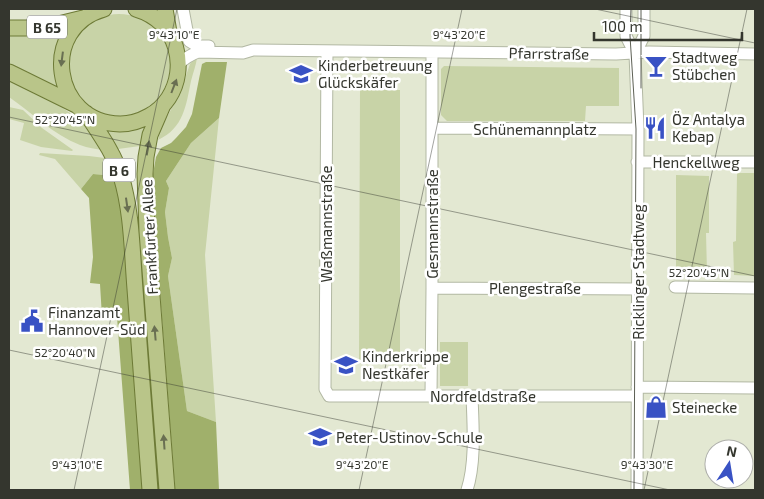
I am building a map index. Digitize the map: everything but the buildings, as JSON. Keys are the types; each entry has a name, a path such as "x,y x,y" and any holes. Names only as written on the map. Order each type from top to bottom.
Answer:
{"main road":[{"name":"B 6","path":"102,9 76,25 67,39 61,66 65,88 82,110 97,119 108,123 132,123 154,113 163,105 170,96 178,76 176,49 170,34 165,9"},
{"name":"B 6","path":"136,9 154,18 170,34"},
{"name":"B 65","path":"9,28 42,28 85,18"},
{"path":"9,72 82,110"},
{"name":"Frankfurter Allee","path":"163,105 150,135 145,174 147,231 167,490"},
{"name":"Frankfurter Allee","path":"82,110 110,150 121,175 128,205 150,490"}],"street":[{"name":"Pfarrstraße","path":"183,9 187,34 192,44 197,46 242,46 253,50"},
{"name":"Ricklinger Stadtweg","path":"626,9 626,36 635,54 638,129 637,490"},
{"name":"Ricklinger Stadtweg","path":"635,54 644,36 644,9"},
{"name":"Pfarrstraße","path":"178,64 191,54 198,52 243,53 253,50 755,54"},
{"name":"Waßmannstraße","path":"327,51 326,389 329,396"},
{"name":"Gesmannstraße","path":"431,396 432,52"},
{"name":"Schünemannplatz","path":"432,128 638,129"},
{"name":"Henckellweg","path":"637,162 755,162"},
{"path":"675,287 755,288"},
{"name":"Plengestraße","path":"432,288 638,289"},
{"name":"Nordfeldstraße","path":"329,396 472,396 755,388"},
{"path":"467,490 473,439 472,396"}],"green space":[{"path":"119,14 139,18 155,29 166,45 170,65 166,85 155,101 139,112 119,116 99,112 83,101 72,85 68,65 72,45 83,29 99,18"},
{"path":"60,29 62,32 56,46 54,59 57,87 9,64 9,35 38,36"},
{"path":"197,58 185,107 179,122 167,135 158,140 161,128 180,93 190,64"},
{"path":"206,62 227,62 219,118 191,143 166,181 169,188 165,212 172,258 168,276 187,411 216,422 219,490 175,490 155,228 153,174 156,157 161,148 171,143 186,127 192,114 202,64"},
{"path":"444,66 619,68 619,106 586,106 585,121 447,121 441,115 441,69"},
{"path":"9,80 48,99 70,113 80,121 103,150 86,147 70,141 43,123 9,97"},
{"path":"360,90 400,90 400,360 359,360"},
{"path":"9,107 23,110 42,128 73,150 41,147 20,140 24,123 9,119"},
{"path":"219,118 205,255 216,422 187,411 168,276 172,258 165,212 169,188 166,181 191,143"},
{"path":"147,127 140,146 118,149 106,133 107,130 126,131"},
{"path":"40,153 105,158 115,176 93,174 81,189 55,159 39,155"},
{"path":"737,173 755,173 755,276 734,275 733,242 736,241"},
{"path":"93,174 115,176 122,203 143,490 130,490 117,317 102,317 100,284 90,283 93,257 89,198 81,189"},
{"path":"676,175 709,176 709,233 706,233 707,272 676,272"},
{"path":"440,342 468,342 468,386 440,386"}],"tram line":[{"path":"631,9 630,36 636,129 634,490"},
{"path":"641,9 641,88"}],"place":[{"name":"Stadtweg Stübchen","path":"656,66"},
{"name":"Kinderbetreuung Glückskäfer","path":"301,74"},
{"name":"Öz Antalya Kebap","path":"655,128"},
{"name":"Finanzamt Hannover-Süd","path":"32,321"},
{"name":"Kinderkrippe Nestkäfer","path":"346,365"},
{"name":"Steinecke","path":"656,407"},
{"name":"Peter-Ustinov-Schule","path":"320,437"}]}
